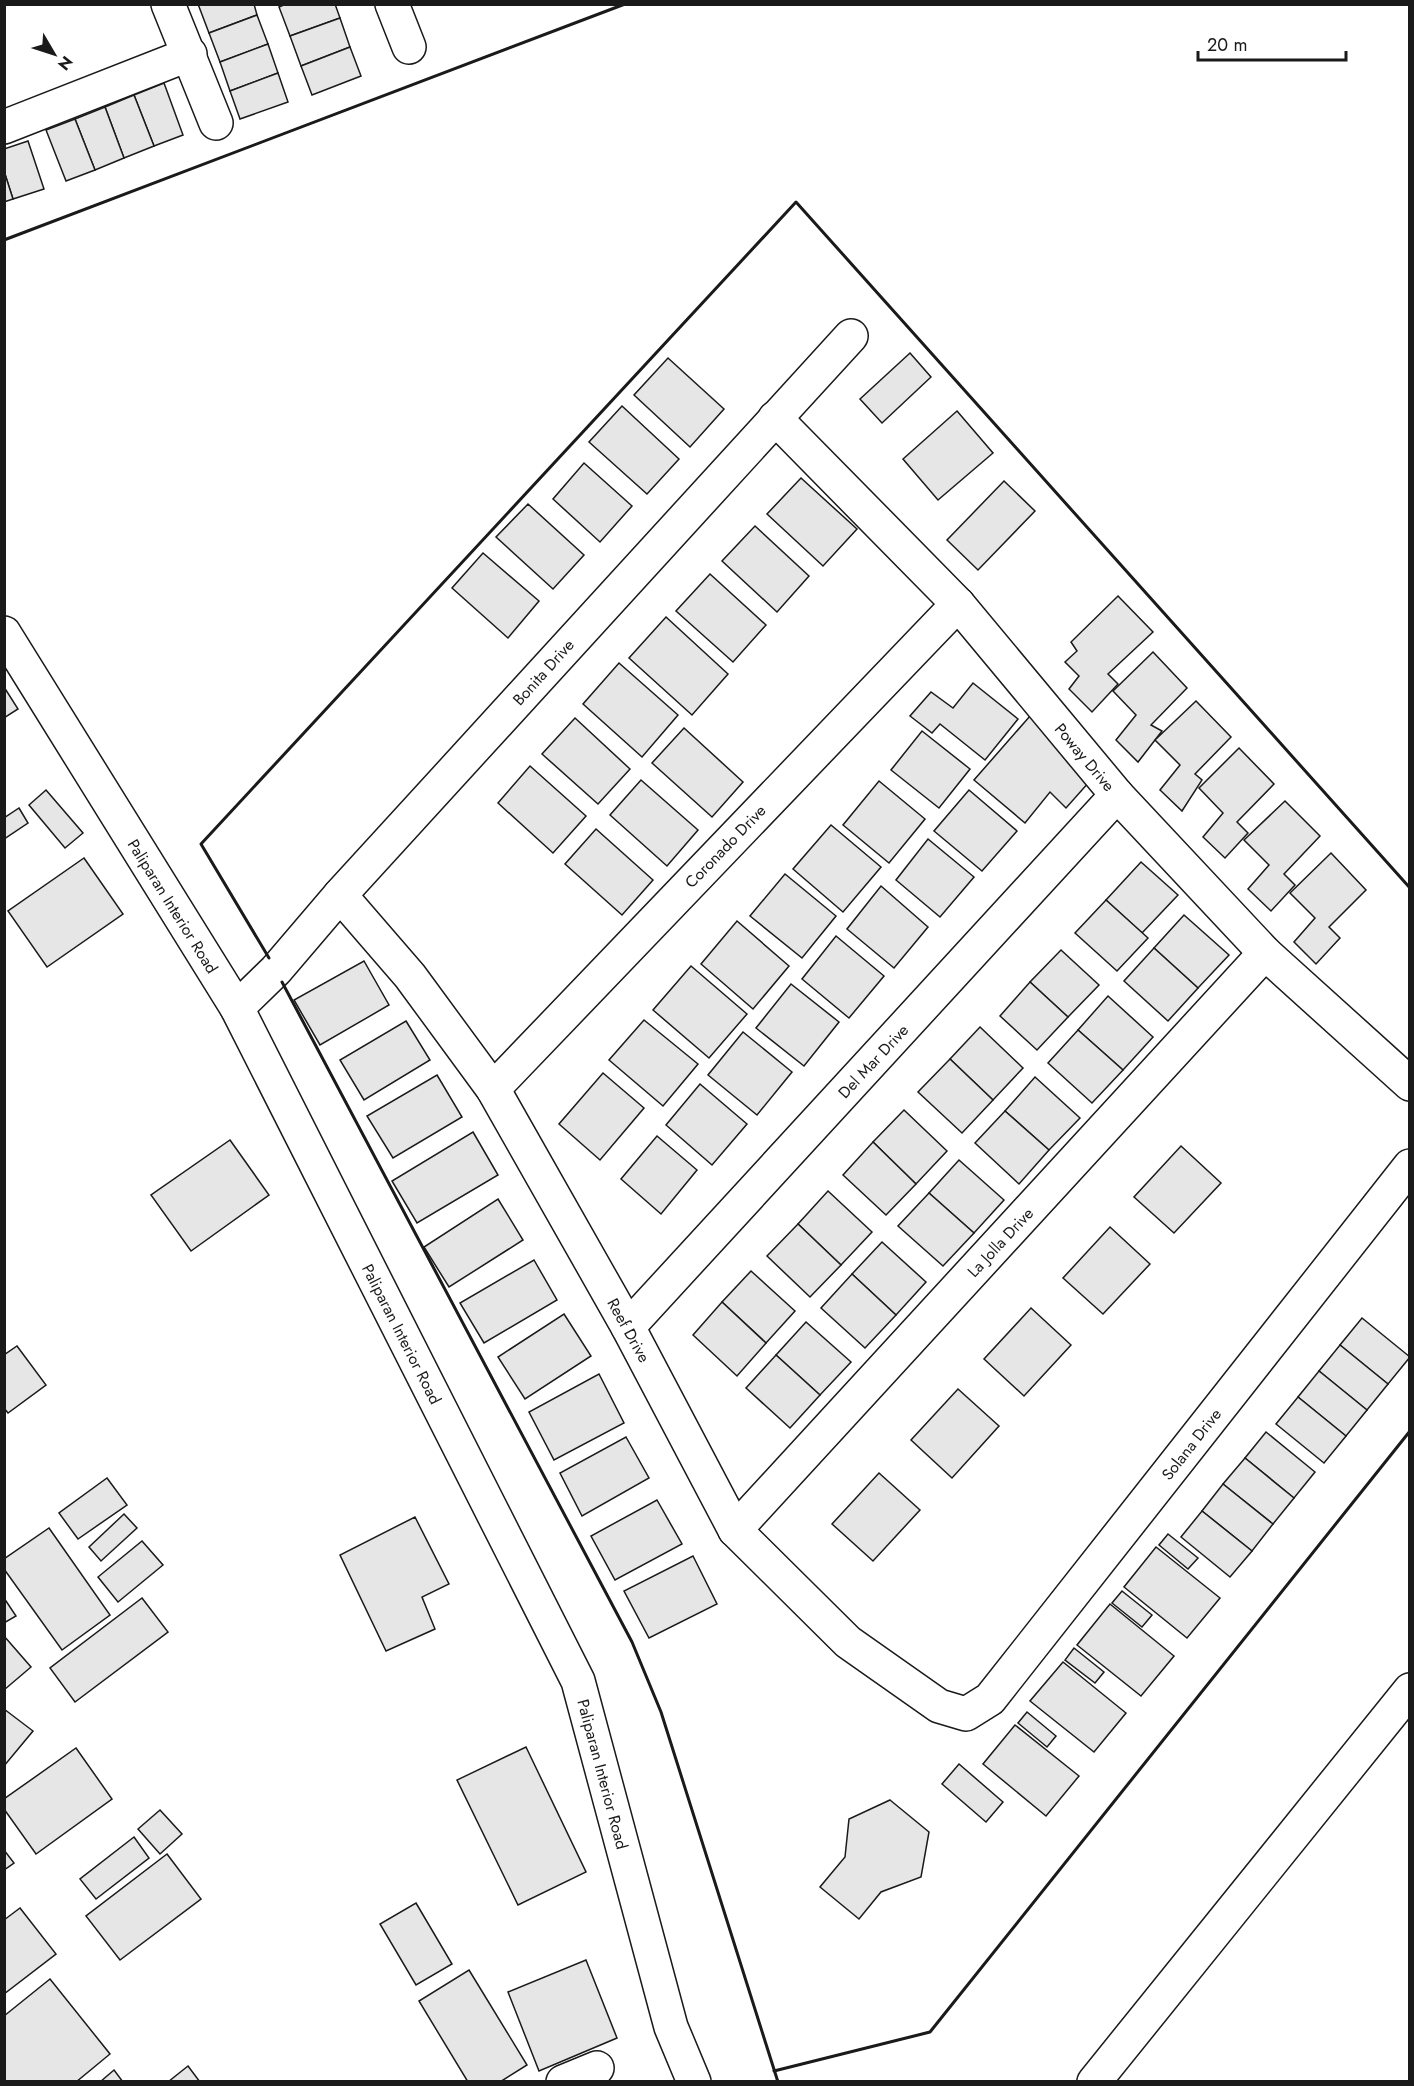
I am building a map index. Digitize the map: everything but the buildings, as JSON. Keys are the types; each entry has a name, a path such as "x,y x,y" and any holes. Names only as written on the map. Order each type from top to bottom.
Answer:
{"street":[{"path":"168,4 216,123"},
{"path":"393,4 409,47"},
{"path":"4,127 190,54"},
{"name":"Bonita Drive","path":"237,1008 276,970 340,895 850,336"},
{"name":"Poway Drive","path":"775,417 958,604 1117,795 1265,953 1410,1084"},
{"name":"Coronado Drive","path":"493,1089 958,604"},
{"name":"Paliparan Interior Road","path":"4,633 237,1008 578,1681 671,2027 694,2082"},
{"name":"Del Mar Drive","path":"628,1327 1117,795"},
{"name":"Reef Drive","path":"340,895 410,976 493,1089 628,1327 735,1530 848,1642 939,1706 966,1714"},
{"name":"La Jolla Drive","path":"735,1530 1265,953"},
{"name":"Solana Drive","path":"966,1714 990,1699 1410,1166"},
{"path":"1094,2082 1410,1690"},
{"path":"563,2082 597,2068"}],"wall":[{"path":"4,240 625,4"},
{"path":"269,958 201,844 796,202 1410,888"},
{"path":"282,982 632,1642 661,1712 778,2082"},
{"path":"774,2071 930,2032 1410,1431"}]}
